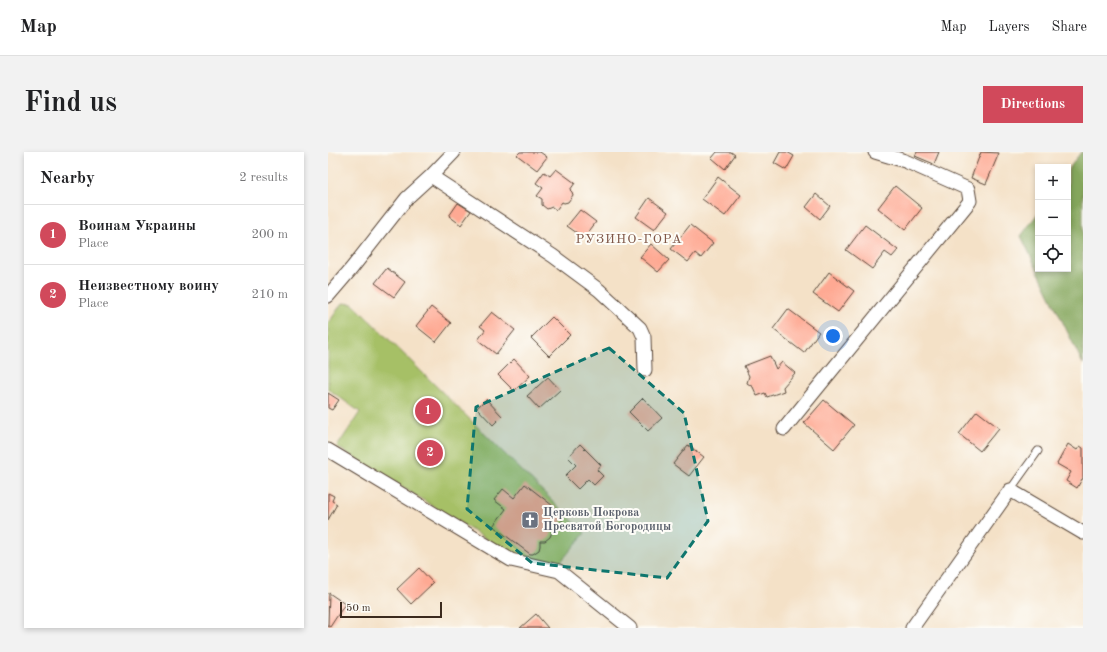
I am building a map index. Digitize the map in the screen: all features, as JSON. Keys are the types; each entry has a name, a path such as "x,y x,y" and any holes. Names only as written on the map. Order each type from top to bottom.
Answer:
{"street":[{"path":"328,296 407,198 454,152"},
{"path":"784,429 970,201 968,189 905,156 874,152"},
{"path":"431,176 553,256 599,290 640,328 644,337 645,370"},
{"path":"328,450 511,560 559,571 630,628"},
{"path":"912,628 1010,490 1083,533"}],"lane":[{"path":"1010,490 1038,451"}],"highlighted area":[{"path":"609,348 684,413 708,521 667,578 532,563 467,509 476,407"}],"green space":[{"path":"1081,152 1083,152 1083,364 1038,272 1071,272 1071,166"},
{"path":"1035,217 1035,265 1021,236"},
{"path":"342,303 353,304 585,533 558,565 515,557 337,447 360,412 328,389 328,324"}],"building":[{"path":"520,152 540,152 547,157 537,170 517,155"},
{"path":"717,152 731,152 735,155 725,169 712,158"},
{"path":"780,152 787,152 794,156 786,170 774,163"},
{"path":"917,152 939,152 934,164 915,156"},
{"path":"981,152 999,153 986,184 971,178"},
{"path":"556,169 575,183 570,190 573,195 568,202 562,202 556,210 552,207 547,209 542,205 542,199 537,196 543,188 536,183 544,172 550,176"},
{"path":"718,177 741,195 725,216 702,199"},
{"path":"895,186 922,208 905,230 878,208"},
{"path":"816,194 830,206 820,219 806,207"},
{"path":"649,198 668,212 654,230 636,217"},
{"path":"458,203 471,211 461,225 449,216"},
{"path":"580,210 596,222 584,238 567,226"},
{"path":"690,225 713,243 701,258 695,253 688,262 671,249"},
{"path":"865,225 898,250 892,257 885,252 872,269 846,250"},
{"path":"651,244 669,260 658,272 640,257"},
{"path":"387,268 405,282 394,297 375,283"},
{"path":"829,272 854,291 838,312 813,294"},
{"path":"431,307 451,323 436,342 416,326"},
{"path":"788,309 819,332 804,353 773,329"},
{"path":"492,312 515,330 496,354 478,340 485,330 480,326"},
{"path":"552,317 570,335 549,356 531,338"},
{"path":"770,356 776,369 782,362 795,373 783,387 784,391 767,397 765,393 757,396 753,387 747,383 749,376 744,366"},
{"path":"514,359 530,376 514,391 498,375"},
{"path":"548,377 560,390 539,409 527,396"},
{"path":"328,393 339,400 332,410 328,408"},
{"path":"643,398 662,418 648,431 629,412"},
{"path":"486,399 502,416 493,425 477,408"},
{"path":"824,400 854,425 834,449 804,423"},
{"path":"977,411 999,428 980,451 959,434"},
{"path":"580,444 601,465 597,470 603,476 594,485 588,479 578,489 565,476 576,465 568,457"},
{"path":"1068,444 1077,450 1080,446 1083,448 1083,479 1077,488 1066,481 1071,472 1057,464"},
{"path":"688,445 704,457 689,476 673,464"},
{"name":"Церковь Покрова Пресвятой Богородицы","path":"525,484 562,513 563,516 560,524 556,527 551,526 552,532 550,537 545,541 540,541 539,550 533,554 530,554 493,526 506,509 494,500 503,489 514,498"},
{"path":"328,493 334,496 332,501 337,504 328,520"},
{"path":"419,568 433,583 411,604 397,589"},
{"path":"329,593 345,604 330,627 328,626"},
{"path":"536,614 548,628 520,628"}],"place":[{"name":"Воинам Украины","path":"428,411"},
{"name":"Неизвестному воину","path":"430,453"},
{"name":"Церковь Покрова Пресвятой Богородицы","path":"530,520"}],"district":[{"name":"РУЗИНО-ГОРА","path":"629,239"}]}
